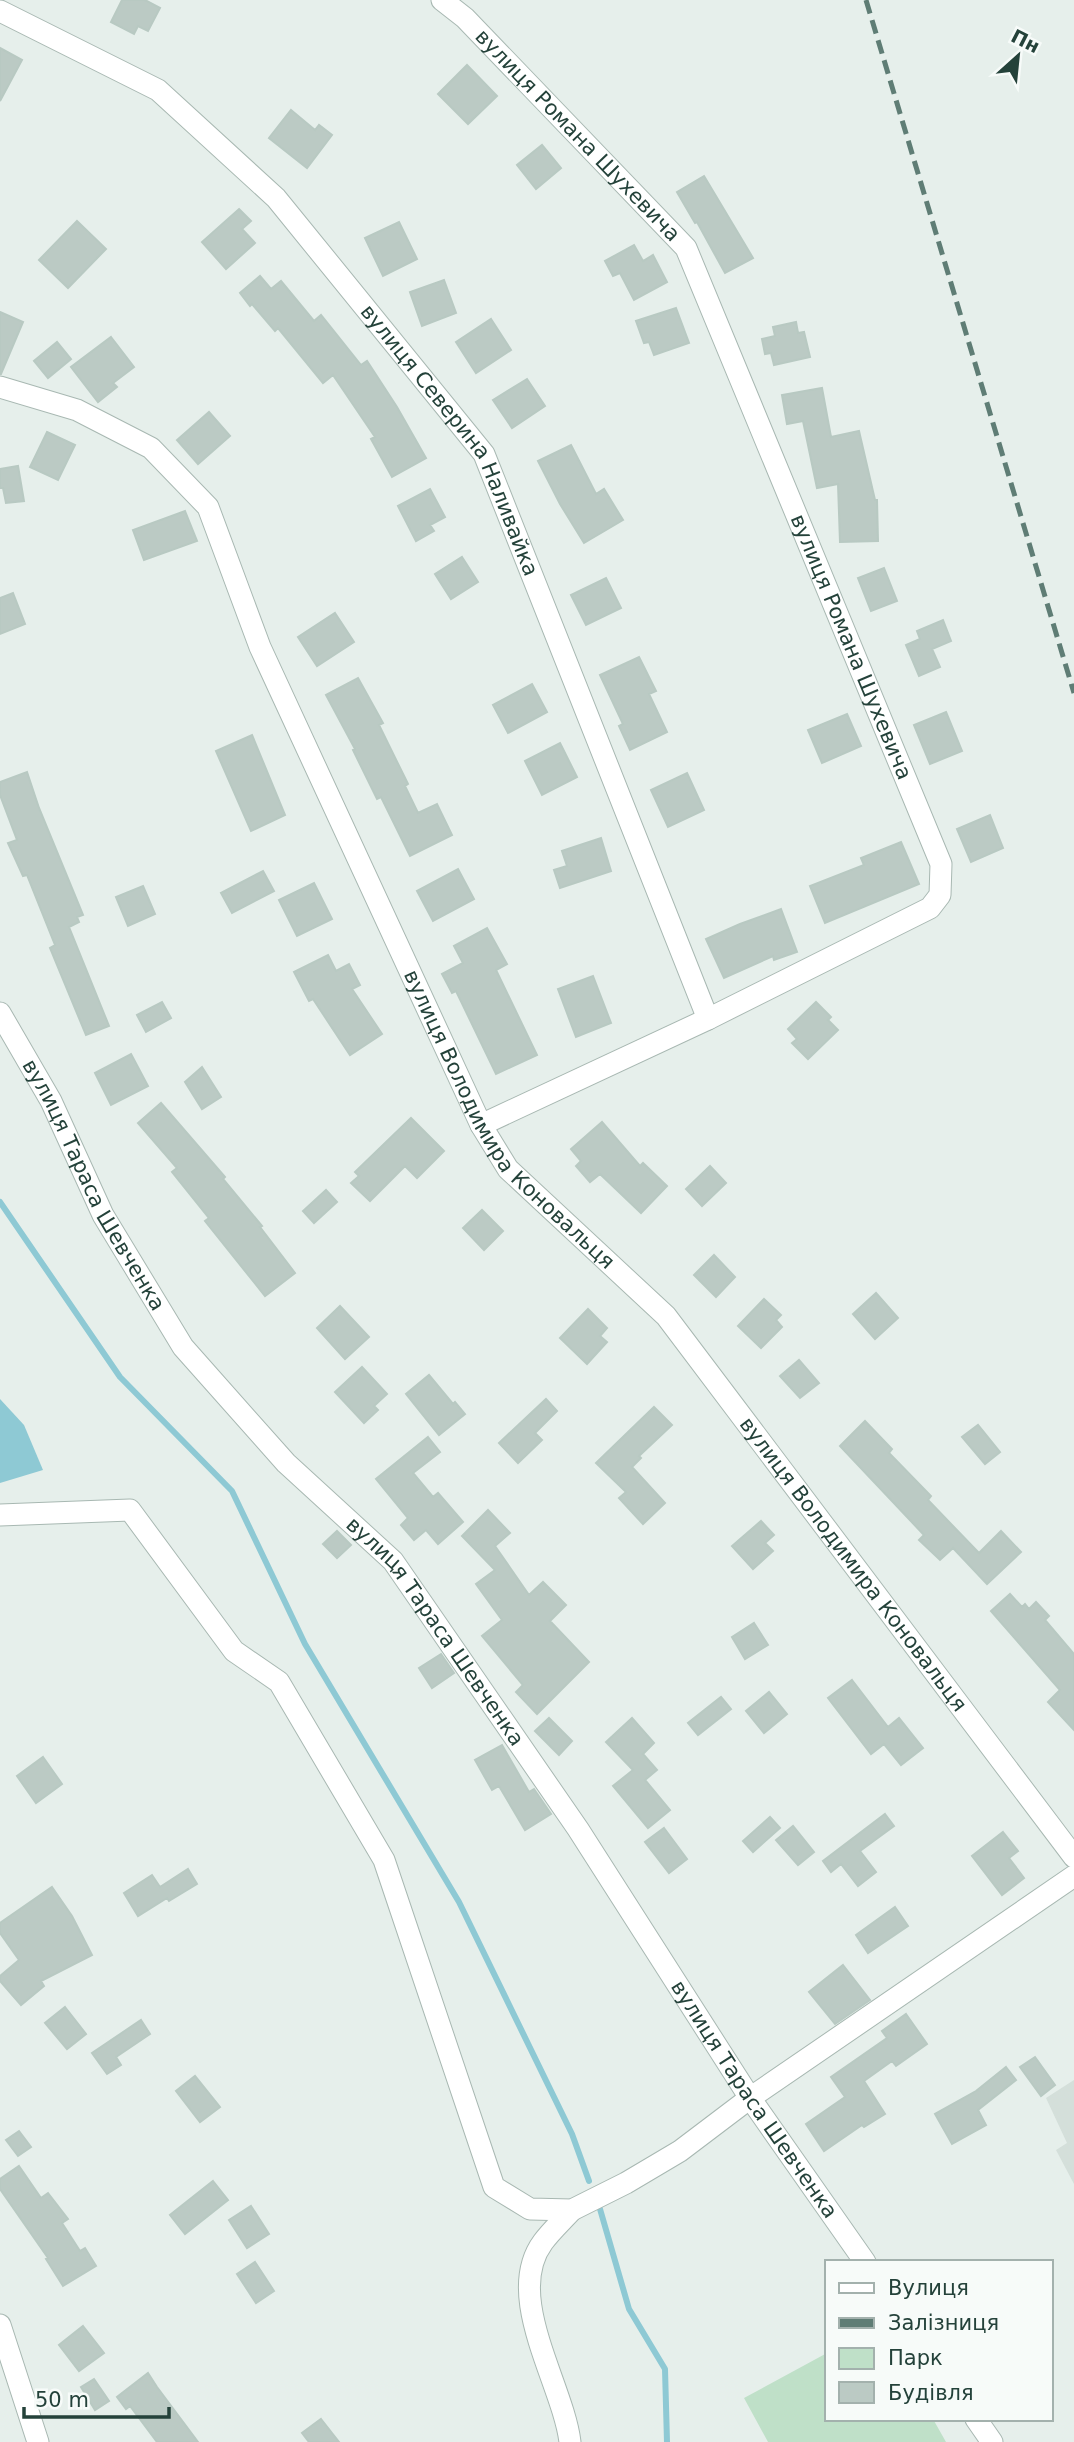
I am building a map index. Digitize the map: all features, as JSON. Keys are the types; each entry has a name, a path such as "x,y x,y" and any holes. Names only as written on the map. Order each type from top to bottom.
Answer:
{"street":[{"name":"вулиця Романа Шухевича","path":"442,0 464,18 686,248 941,864 940,895 930,908 708,1019 481,1125"},
{"name":"вулиця Северина Наливайка","path":"0,11 158,90 276,198 484,454 708,1019"},
{"name":"вулиця Володимира Коновальця","path":"0,387 77,411 151,448 208,507 260,648 481,1125 508,1169 666,1316 1074,1857"},
{"name":"вулиця Тараса Шевченка","path":"0,1013 51,1101 103,1215 183,1348 286,1463 393,1561 578,1829 750,2098 864,2260"},
{"path":"0,1515 130,1510 234,1651 279,1682 384,1860 494,2187 530,2209 572,2210"},
{"path":"569,2442 532,2312 528,2286 532,2265 541,2244 572,2210 681,2151 750,2098 1074,1876"},
{"path":"0,2325 38,2442"},
{"path":"977,2421 992,2442"}],"shaded area":[{"path":"1074,2080 1074,2184 1056,2150 1067,2143 1046,2098"}],"green space":[{"path":"825,2354 825,2421 934,2421 946,2442 768,2442 744,2398"}],"water":[{"path":"0,1399 24,1425 43,1470 0,1483"}],"building":[{"path":"122,0 145,0 160,8 148,31 138,26 134,34 111,22"},
{"path":"0,48 22,60 0,101"},
{"path":"467,65 497,96 468,124 438,94"},
{"path":"291,110 315,130 319,125 332,135 307,168 269,138"},
{"path":"542,145 561,168 536,189 517,165"},
{"path":"704,176 753,258 725,273 677,192"},
{"path":"239,209 251,221 242,229 255,243 226,269 202,242"},
{"path":"77,221 106,249 68,288 39,260"},
{"path":"399,222 417,259 383,276 365,238"},
{"path":"634,245 643,261 653,255 667,282 634,300 620,273 613,276 605,261"},
{"path":"260,276 271,289 281,281 314,321 321,315 361,365 367,361 426,458 392,477 371,439 375,437 333,375 323,383 278,328 275,331 240,293"},
{"path":"444,280 456,313 422,326 410,292"},
{"path":"676,308 689,343 654,355 649,342 644,343 636,321"},
{"path":"0,312 23,322 1,374 0,374"},
{"path":"491,319 511,350 476,373 456,342"},
{"path":"796,322 798,333 804,332 810,357 774,365 771,353 765,354 762,339 775,336 773,327"},
{"path":"111,337 134,367 113,383 117,387 98,402 71,367"},
{"path":"57,342 71,359 48,378 34,361"},
{"path":"527,379 545,406 512,428 493,400"},
{"path":"822,388 831,437 859,431 877,500 878,541 840,542 838,484 817,488 803,421 787,424 782,395"},
{"path":"209,412 230,436 198,464 177,440"},
{"path":"47,432 75,445 58,480 30,467"},
{"path":"571,445 596,494 604,489 623,520 584,543 538,461"},
{"path":"18,466 24,501 6,503 3,488 0,488 0,469"},
{"path":"430,489 445,517 430,525 434,531 416,541 398,506"},
{"path":"185,511 197,541 144,560 133,530"},
{"path":"462,557 478,582 451,599 435,574"},
{"path":"884,568 897,601 871,611 858,578"},
{"path":"606,578 621,608 586,625 571,595"},
{"path":"13,593 25,624 0,634 0,598"},
{"path":"335,613 354,642 317,666 298,637"},
{"path":"943,620 951,641 932,649 940,667 919,676 906,645 920,639 917,631"},
{"path":"639,657 656,691 649,694 667,732 630,750 619,726 623,724 600,675"},
{"path":"358,678 383,723 379,725 408,784 405,786 418,813 437,804 452,835 410,856 381,797 377,799 353,750 355,749 326,695"},
{"path":"532,684 547,712 508,733 493,705"},
{"path":"946,712 962,751 930,764 914,725"},
{"path":"847,714 861,746 822,763 808,730"},
{"path":"252,735 285,815 251,831 216,751"},
{"path":"560,743 577,777 542,795 525,761"},
{"path":"27,772 83,915 77,917 79,922 69,927 109,1026 86,1035 50,948 55,945 27,875 23,876 8,843 17,840 0,795 0,782"},
{"path":"687,773 704,810 668,827 651,790"},
{"path":"990,815 1003,848 971,862 957,829"},
{"path":"601,838 611,871 560,888 554,870 567,866 562,851"},
{"path":"901,842 919,884 825,923 810,886 864,865 861,858"},
{"path":"458,869 474,899 433,921 417,891"},
{"path":"263,871 274,891 232,913 221,893"},
{"path":"314,883 332,919 297,936 279,900"},
{"path":"143,886 155,914 128,926 116,897"},
{"path":"781,909 797,952 774,960 773,956 724,978 706,939"},
{"path":"487,928 507,964 496,970 537,1055 496,1074 456,991 452,993 442,974 463,963 454,946"},
{"path":"328,955 336,971 349,964 360,985 352,989 382,1034 350,1055 313,999 309,1001 294,972"},
{"path":"593,976 611,1023 576,1037 558,989"},
{"path":"162,1002 171,1018 146,1032 137,1015"},
{"path":"816,1002 831,1017 828,1020 838,1030 808,1059 792,1043 797,1039 788,1029"},
{"path":"131,1054 148,1086 111,1105 95,1073"},
{"path":"202,1067 221,1097 202,1109 185,1082"},
{"path":"161,1103 225,1177 223,1179 262,1226 260,1227 295,1273 265,1296 205,1221 209,1218 172,1172 177,1168 138,1123"},
{"path":"411,1118 444,1151 417,1178 405,1166 370,1201 351,1183 359,1176 355,1172"},
{"path":"602,1122 640,1166 643,1163 667,1186 641,1213 600,1174 590,1182 576,1166 581,1161 571,1149"},
{"path":"710,1166 726,1183 702,1206 686,1189"},
{"path":"326,1190 337,1202 314,1223 303,1211"},
{"path":"482,1210 503,1231 484,1250 463,1228"},
{"path":"714,1255 735,1277 716,1297 694,1275"},
{"path":"876,1293 898,1318 875,1339 853,1314"},
{"path":"764,1299 781,1315 776,1320 782,1327 761,1348 738,1326"},
{"path":"340,1306 369,1337 345,1359 317,1328"},
{"path":"588,1309 607,1328 600,1336 607,1342 587,1364 560,1338"},
{"path":"799,1360 819,1383 800,1398 780,1376"},
{"path":"362,1367 387,1394 374,1406 378,1410 364,1423 335,1392"},
{"path":"429,1375 465,1414 439,1435 406,1394"},
{"path":"546,1399 557,1411 535,1433 542,1440 518,1463 499,1443"},
{"path":"654,1407 672,1425 639,1456 641,1458 632,1467 665,1503 643,1524 619,1498 626,1492 596,1463"},
{"path":"865,1421 892,1449 889,1453 931,1496 928,1500 979,1553 1001,1531 1021,1552 987,1584 953,1548 940,1560 919,1540 924,1535 840,1446"},
{"path":"978,1425 1000,1452 985,1464 962,1437"},
{"path":"428,1437 440,1452 413,1473 433,1497 438,1493 463,1522 438,1544 426,1530 414,1540 401,1525 408,1518 376,1479"},
{"path":"488,1510 510,1533 495,1546 529,1595 543,1582 566,1605 550,1621 589,1662 537,1714 516,1692 523,1685 482,1636 502,1620 476,1584 495,1570 462,1536"},
{"path":"761,1521 774,1535 765,1543 773,1551 753,1569 732,1546"},
{"path":"337,1531 351,1545 337,1558 323,1544"},
{"path":"1010,1594 1022,1607 1025,1604 1029,1609 1036,1602 1049,1616 1045,1620 1074,1654 1074,1730 1048,1702 1060,1690 991,1611"},
{"path":"754,1623 768,1645 745,1659 732,1637"},
{"path":"441,1654 454,1673 432,1688 419,1668"},
{"path":"852,1680 888,1727 899,1718 923,1748 901,1765 884,1744 871,1754 828,1698"},
{"path":"769,1692 787,1714 764,1733 746,1711"},
{"path":"721,1697 731,1709 698,1735 688,1723"},
{"path":"549,1718 572,1741 559,1755 535,1731"},
{"path":"632,1718 654,1743 643,1754 657,1770 645,1780 670,1810 648,1828 613,1786 633,1770 606,1742"},
{"path":"502,1745 529,1792 534,1789 551,1814 525,1830 499,1786 492,1790 475,1760"},
{"path":"43,1757 62,1784 36,1803 17,1776"},
{"path":"885,1814 894,1826 860,1851 876,1872 858,1886 841,1864 831,1872 823,1861"},
{"path":"770,1817 780,1828 753,1852 743,1841"},
{"path":"793,1826 814,1852 798,1865 776,1840"},
{"path":"664,1828 687,1859 669,1873 645,1842"},
{"path":"1003,1832 1018,1851 1009,1858 1024,1878 1002,1895 972,1856"},
{"path":"188,1869 197,1884 138,1916 124,1893 152,1875 160,1887"},
{"path":"52,1887 72,1916 92,1955 41,1981 44,1986 21,2005 0,1981 0,1976 19,1960 0,1933 0,1923"},
{"path":"895,1907 908,1926 868,1953 856,1935"},
{"path":"843,1965 870,2000 835,2024 809,1992"},
{"path":"65,2007 86,2034 67,2049 45,2023"},
{"path":"906,2014 927,2044 896,2066 892,2061 864,2081 885,2114 864,2127 862,2125 824,2151 806,2124 845,2097 831,2077 887,2038 882,2031"},
{"path":"141,2020 150,2034 116,2057 121,2065 107,2074 92,2053"},
{"path":"1035,2057 1055,2085 1041,2096 1020,2067"},
{"path":"1006,2067 1016,2080 978,2110 986,2125 952,2144 935,2114 976,2091"},
{"path":"195,2076 220,2107 200,2122 176,2091"},
{"path":"19,2131 31,2147 18,2156 6,2140"},
{"path":"19,2166 41,2198 48,2193 68,2219 62,2223 80,2251 85,2248 96,2266 63,2286 46,2259 48,2258 0,2189 0,2179"},
{"path":"213,2181 228,2200 185,2234 170,2215"},
{"path":"251,2206 269,2234 247,2248 229,2220"},
{"path":"255,2262 274,2291 256,2303 237,2274"},
{"path":"83,2326 104,2353 79,2371 59,2345"},
{"path":"148,2373 198,2442 157,2442 130,2406 126,2409 117,2397"},
{"path":"94,2379 109,2401 95,2410 81,2387"},
{"path":"321,2419 339,2442 309,2442 302,2433"}],"waterway":[{"path":"0,1202 120,1377 232,1491 305,1644 459,1902 572,2134 589,2181"},
{"path":"600,2209 629,2309 665,2369 667,2442"}],"railway":[{"path":"866,0 1074,693"}]}
